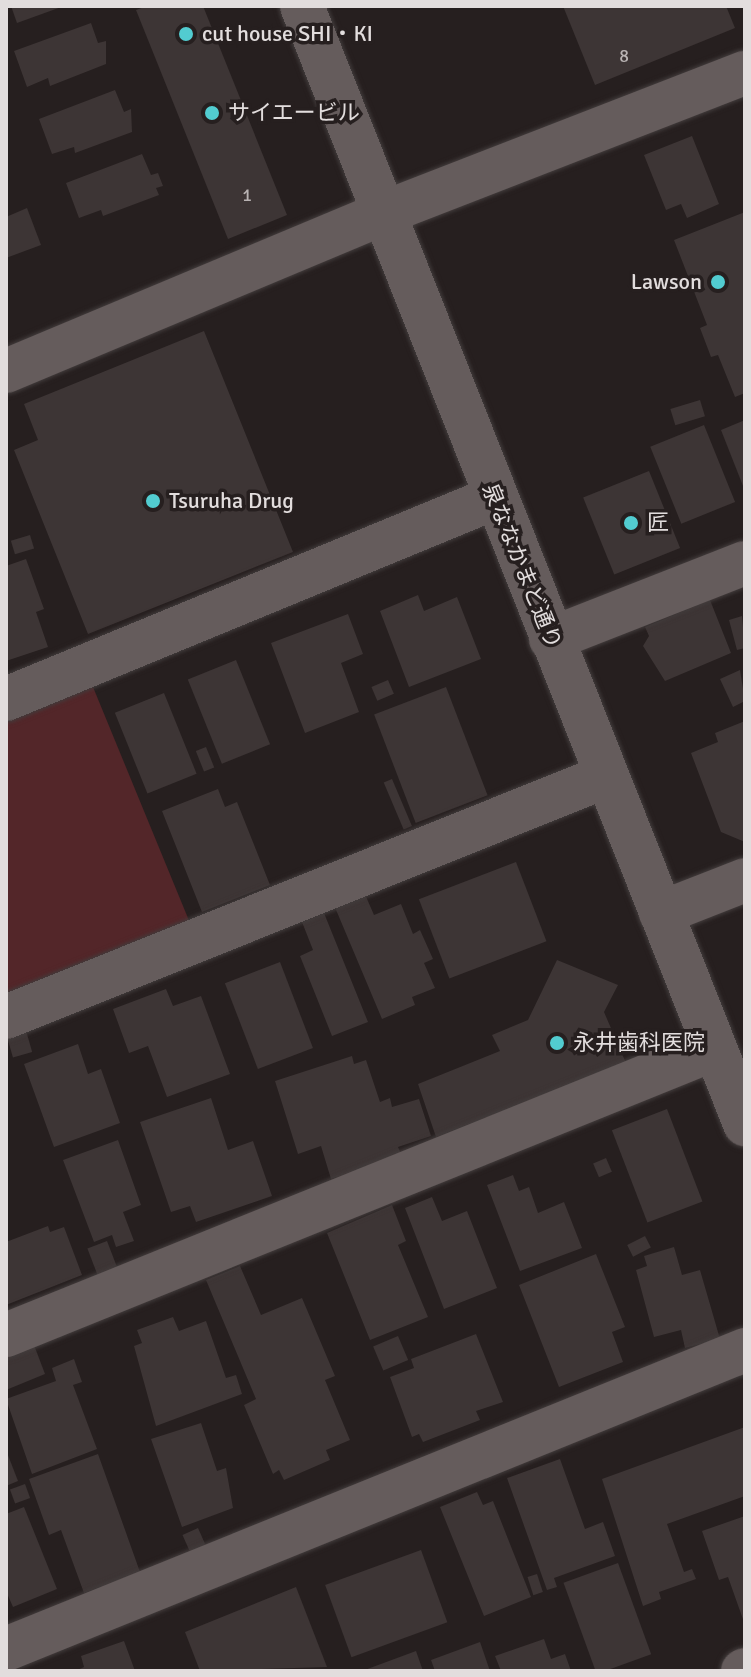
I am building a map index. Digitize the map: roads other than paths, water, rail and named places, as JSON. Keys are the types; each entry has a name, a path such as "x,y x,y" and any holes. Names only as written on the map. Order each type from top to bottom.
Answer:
{"street":[{"name":"泉ななかまど通り","path":"302,6 386,212 494,498 745,1124"},
{"path":"6,371 386,212 745,73"},
{"path":"6,699 494,498"},
{"path":"551,639 745,563"},
{"path":"6,1017 606,776"},
{"path":"661,913 745,880"},
{"path":"6,1335 714,1049"},
{"path":"6,1649 745,1350"}],"place":[{"name":"cut house SHI・KI","path":"186,34"},
{"name":"サイエービル","path":"212,113"},
{"name":"Lawson","path":"718,282"},
{"name":"Tsuruha Drug","path":"153,501"},
{"name":"匠","path":"631,523"},
{"name":"永井歯科医院","path":"557,1043"}]}
